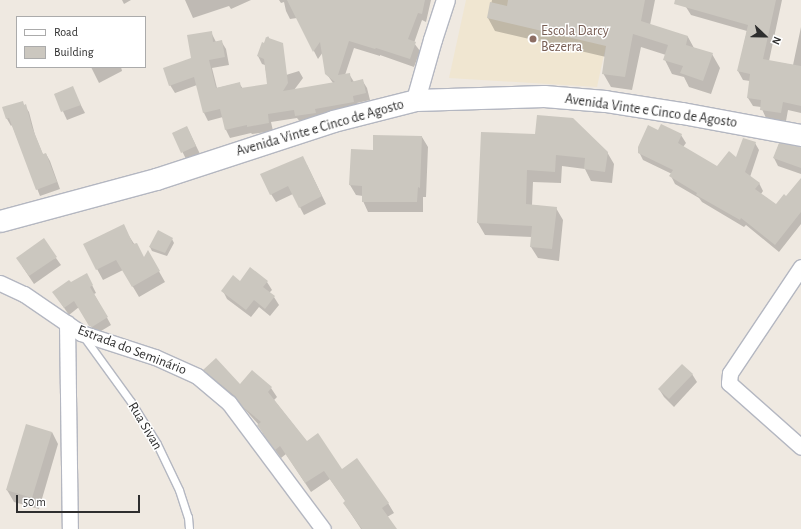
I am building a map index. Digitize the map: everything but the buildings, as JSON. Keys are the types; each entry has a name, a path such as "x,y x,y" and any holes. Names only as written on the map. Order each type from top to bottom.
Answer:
{"main road":[{"name":"Avenida Vinte e Cinco de Agosto","path":"0,221 36,213 156,179 333,121 416,100 544,96 605,101 682,113 801,135"},
{"name":"Avenida Vinte e Cinco de Agosto","path":"0,211 36,213"}],"street":[{"path":"416,100 446,0"},
{"path":"801,267 730,373 729,383 801,447"},
{"name":"Estrada do Seminário","path":"0,283 24,294 81,333 155,357 197,376 229,403 323,529"},
{"path":"67,323 70,529"}],"lane":[{"name":"Rua Sivan","path":"81,333 131,402 157,444 179,490 188,517 190,529"}],"shaded area":[{"name":"Escola Darcy Bezerra","path":"466,0 616,0 597,87 449,78"}],"place":[{"name":"Escola Darcy Bezerra","path":"533,39"}]}
